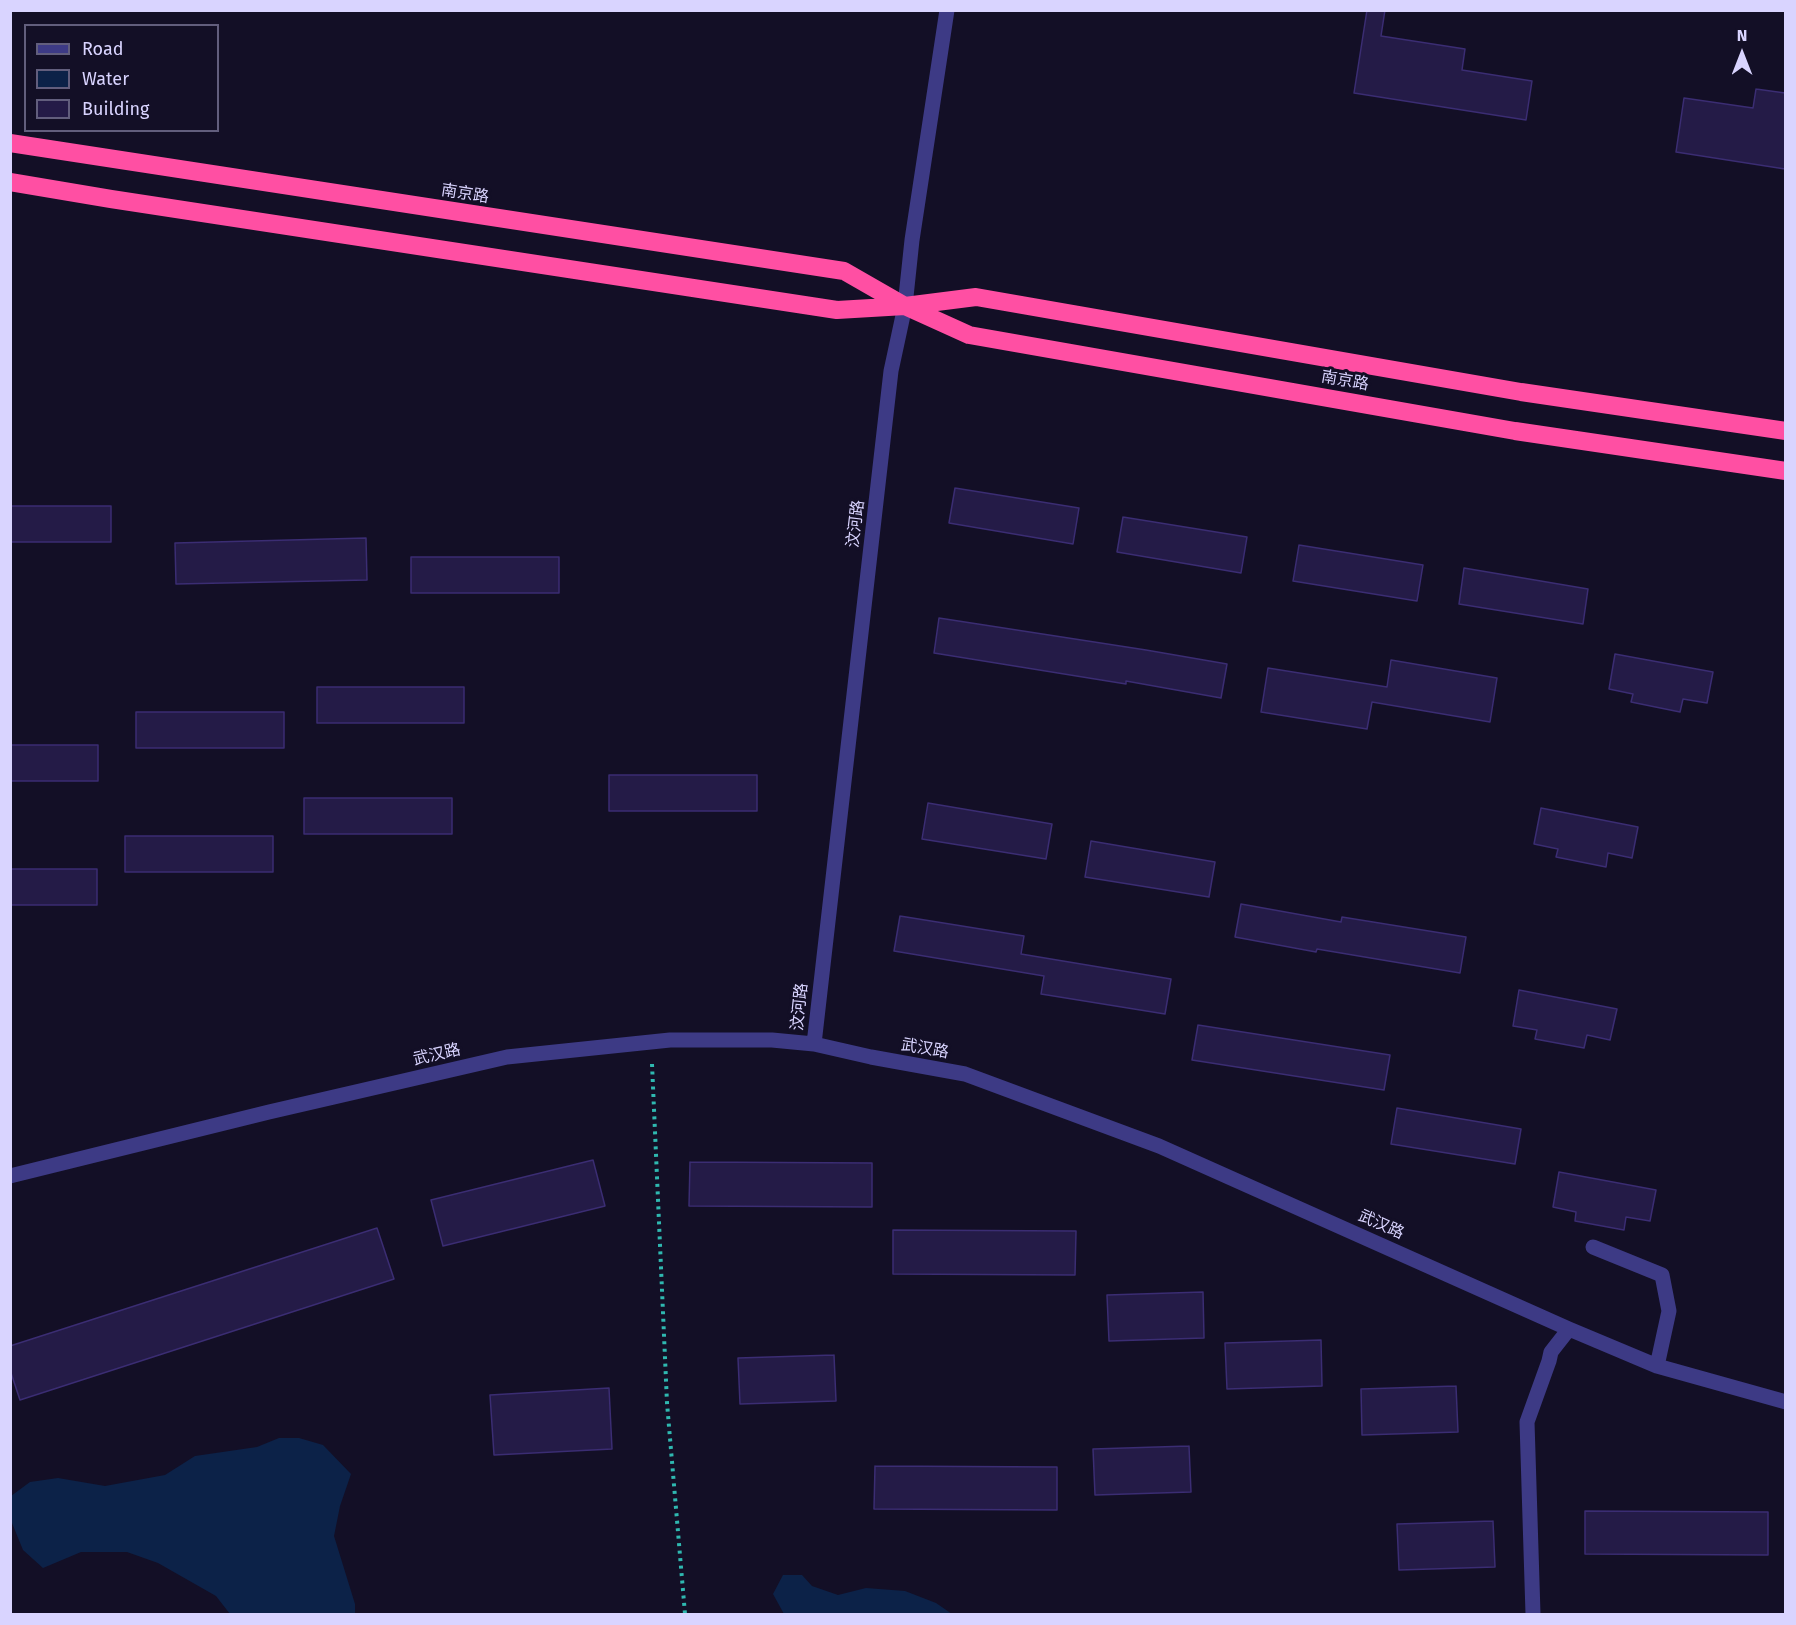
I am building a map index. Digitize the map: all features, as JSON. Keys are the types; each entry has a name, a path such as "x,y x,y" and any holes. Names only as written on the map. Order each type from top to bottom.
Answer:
{"highway":[{"name":"南京路","path":"10,143 844,271 905,306 969,335 1515,430 1785,471"},
{"name":"南京路","path":"10,182 111,200 837,310 905,306 976,297 1521,392 1785,431"}],"street":[{"name":"汶河路","path":"814,1044 891,372 905,306 912,240 947,10"},
{"name":"武汉路","path":"10,1176 269,1112 507,1058 670,1040 772,1040 814,1044 871,1058 965,1074 1159,1146 1657,1366 1785,1402"},
{"path":"1593,1247 1662,1275 1669,1311 1657,1366"},
{"path":"1533,1614 1527,1422 1551,1352 1569,1329"}],"path":[{"path":"652,1064 668,1403 685,1614"}],"water":[{"path":"279,1438 299,1438 323,1445 351,1474 340,1506 334,1536 355,1604 355,1614 230,1614 216,1596 158,1563 127,1552 81,1552 43,1568 23,1550 12,1523 11,1496 30,1482 58,1478 105,1486 165,1475 195,1456 257,1447"},
{"path":"783,1575 802,1575 812,1586 838,1595 866,1588 905,1591 936,1603 952,1614 784,1614 773,1594"}],"building":[{"path":"1367,10 1385,10 1381,36 1465,49 1462,70 1532,81 1526,120 1354,93"},
{"path":"1756,89 1785,93 1785,169 1676,152 1684,98 1753,108"},
{"path":"955,488 1079,508 1073,544 949,523"},
{"path":"10,506 111,506 111,542 10,542"},
{"path":"1123,517 1247,537 1241,573 1117,552"},
{"path":"366,538 367,580 176,584 175,543"},
{"path":"1299,545 1423,565 1417,601 1293,581"},
{"path":"411,557 559,557 559,593 411,593"},
{"path":"1464,568 1588,589 1583,624 1459,604"},
{"path":"939,618 1227,664 1221,698 1126,681 1126,684 934,653"},
{"path":"1615,654 1713,672 1707,703 1683,699 1680,712 1631,702 1633,694 1609,689"},
{"path":"1391,660 1497,678 1490,722 1372,702 1367,729 1261,712 1268,668 1387,687"},
{"path":"317,687 464,687 464,723 317,723"},
{"path":"136,712 284,712 284,748 136,748"},
{"path":"10,745 98,745 98,781 10,781"},
{"path":"609,775 757,775 757,811 609,811"},
{"path":"304,798 452,798 452,834 304,834"},
{"path":"928,803 1052,824 1046,859 922,839"},
{"path":"1541,808 1638,827 1632,858 1608,853 1606,867 1556,857 1558,849 1534,844"},
{"path":"125,836 273,836 273,872 125,872"},
{"path":"1091,841 1215,862 1209,897 1085,877"},
{"path":"10,869 97,869 97,905 10,905"},
{"path":"1241,904 1341,922 1342,917 1466,937 1460,973 1317,949 1316,952 1235,937"},
{"path":"900,916 1024,936 1021,954 1171,979 1165,1014 1041,994 1044,976 894,951"},
{"path":"1519,990 1617,1009 1610,1040 1587,1035 1584,1048 1535,1039 1537,1030 1513,1026"},
{"path":"1198,1025 1390,1055 1384,1090 1192,1060"},
{"path":"1397,1108 1521,1129 1515,1164 1391,1144"},
{"path":"593,1160 605,1206 443,1246 431,1200"},
{"path":"690,1162 872,1163 872,1207 689,1206"},
{"path":"1559,1172 1656,1190 1650,1221 1626,1217 1624,1230 1575,1221 1576,1212 1553,1207"},
{"path":"377,1228 394,1279 20,1400 10,1370 10,1346"},
{"path":"893,1230 1076,1231 1075,1275 893,1274"},
{"path":"1203,1292 1204,1338 1109,1341 1107,1295"},
{"path":"1321,1340 1322,1386 1227,1389 1225,1343"},
{"path":"834,1355 836,1401 740,1404 738,1358"},
{"path":"1456,1386 1458,1432 1362,1435 1361,1389"},
{"path":"609,1388 612,1449 494,1455 490,1395"},
{"path":"1189,1446 1191,1492 1095,1495 1093,1449"},
{"path":"875,1466 1057,1467 1057,1510 874,1509"},
{"path":"1585,1511 1768,1512 1768,1555 1585,1554"},
{"path":"1493,1521 1495,1567 1399,1570 1397,1524"}]}
